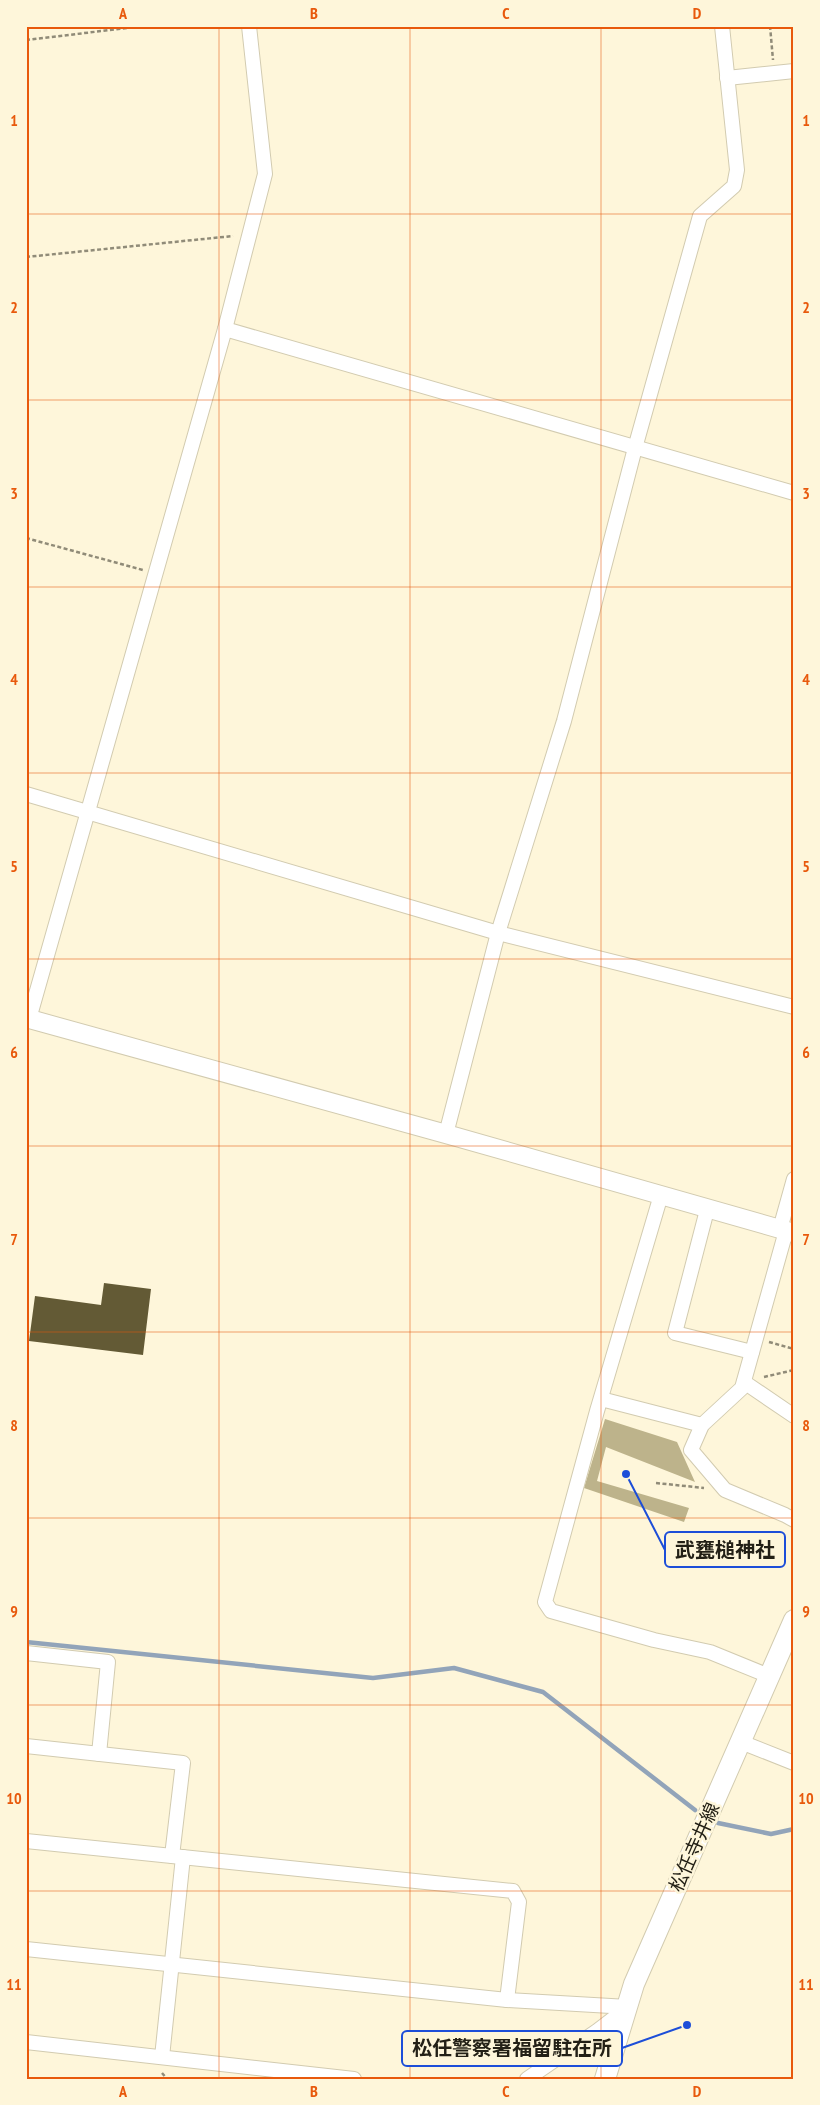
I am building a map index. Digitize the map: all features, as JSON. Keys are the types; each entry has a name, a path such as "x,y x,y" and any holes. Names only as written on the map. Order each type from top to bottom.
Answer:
{"main road":[{"name":"松任寺井線","path":"605,2079 634,1984 794,1620"}],"street":[{"path":"249,26 265,174 225,329 27,1021 446,1134 786,1231"},
{"path":"446,1134 498,933 564,721 635,448 700,216 734,186 737,170 722,26"},
{"path":"727,78 794,71"},
{"path":"225,329 794,494"},
{"path":"26,794 498,933 794,1007"},
{"path":"794,1180 786,1231 742,1388 702,1425 691,1450 725,1490 794,1520"},
{"path":"661,1195 601,1398 545,1602 551,1611 654,1640 710,1652 769,1676"},
{"path":"707,1210 675,1333 752,1352"},
{"path":"744,1382 794,1416"},
{"path":"601,1398 702,1425"},
{"path":"26,1653 108,1662 99,1754"},
{"path":"741,1742 794,1763"},
{"path":"26,1746 183,1763 171,1964 162,2057"},
{"path":"26,1841 513,1891 519,1902 507,2000"},
{"path":"26,1949 507,2000 628,2007"},
{"path":"527,2079 598,2031 628,2007"},
{"path":"26,2042 354,2079"}],"path":[{"path":"26,40 144,26"},
{"path":"770,26 774,73"},
{"path":"26,257 132,248 202,238 250,236"},
{"path":"26,538 156,574"},
{"path":"756,1338 794,1349"},
{"path":"744,1382 794,1370"},
{"path":"656,1483 725,1490"}],"shaded area":[{"path":"605,1419 677,1442 695,1482 606,1447 597,1481 689,1508 684,1522 584,1488"}],"building":[{"path":"104,1283 151,1289 143,1355 29,1341 35,1296 101,1305"}],"waterway":[{"path":"26,1642 373,1678 454,1668 543,1692 695,1810"},
{"path":"718,1823 771,1834 794,1829"}],"place":[{"name":"武甕槌神社","path":"626,1474"},
{"name":"松任警察署福留駐在所","path":"687,2025"}]}
